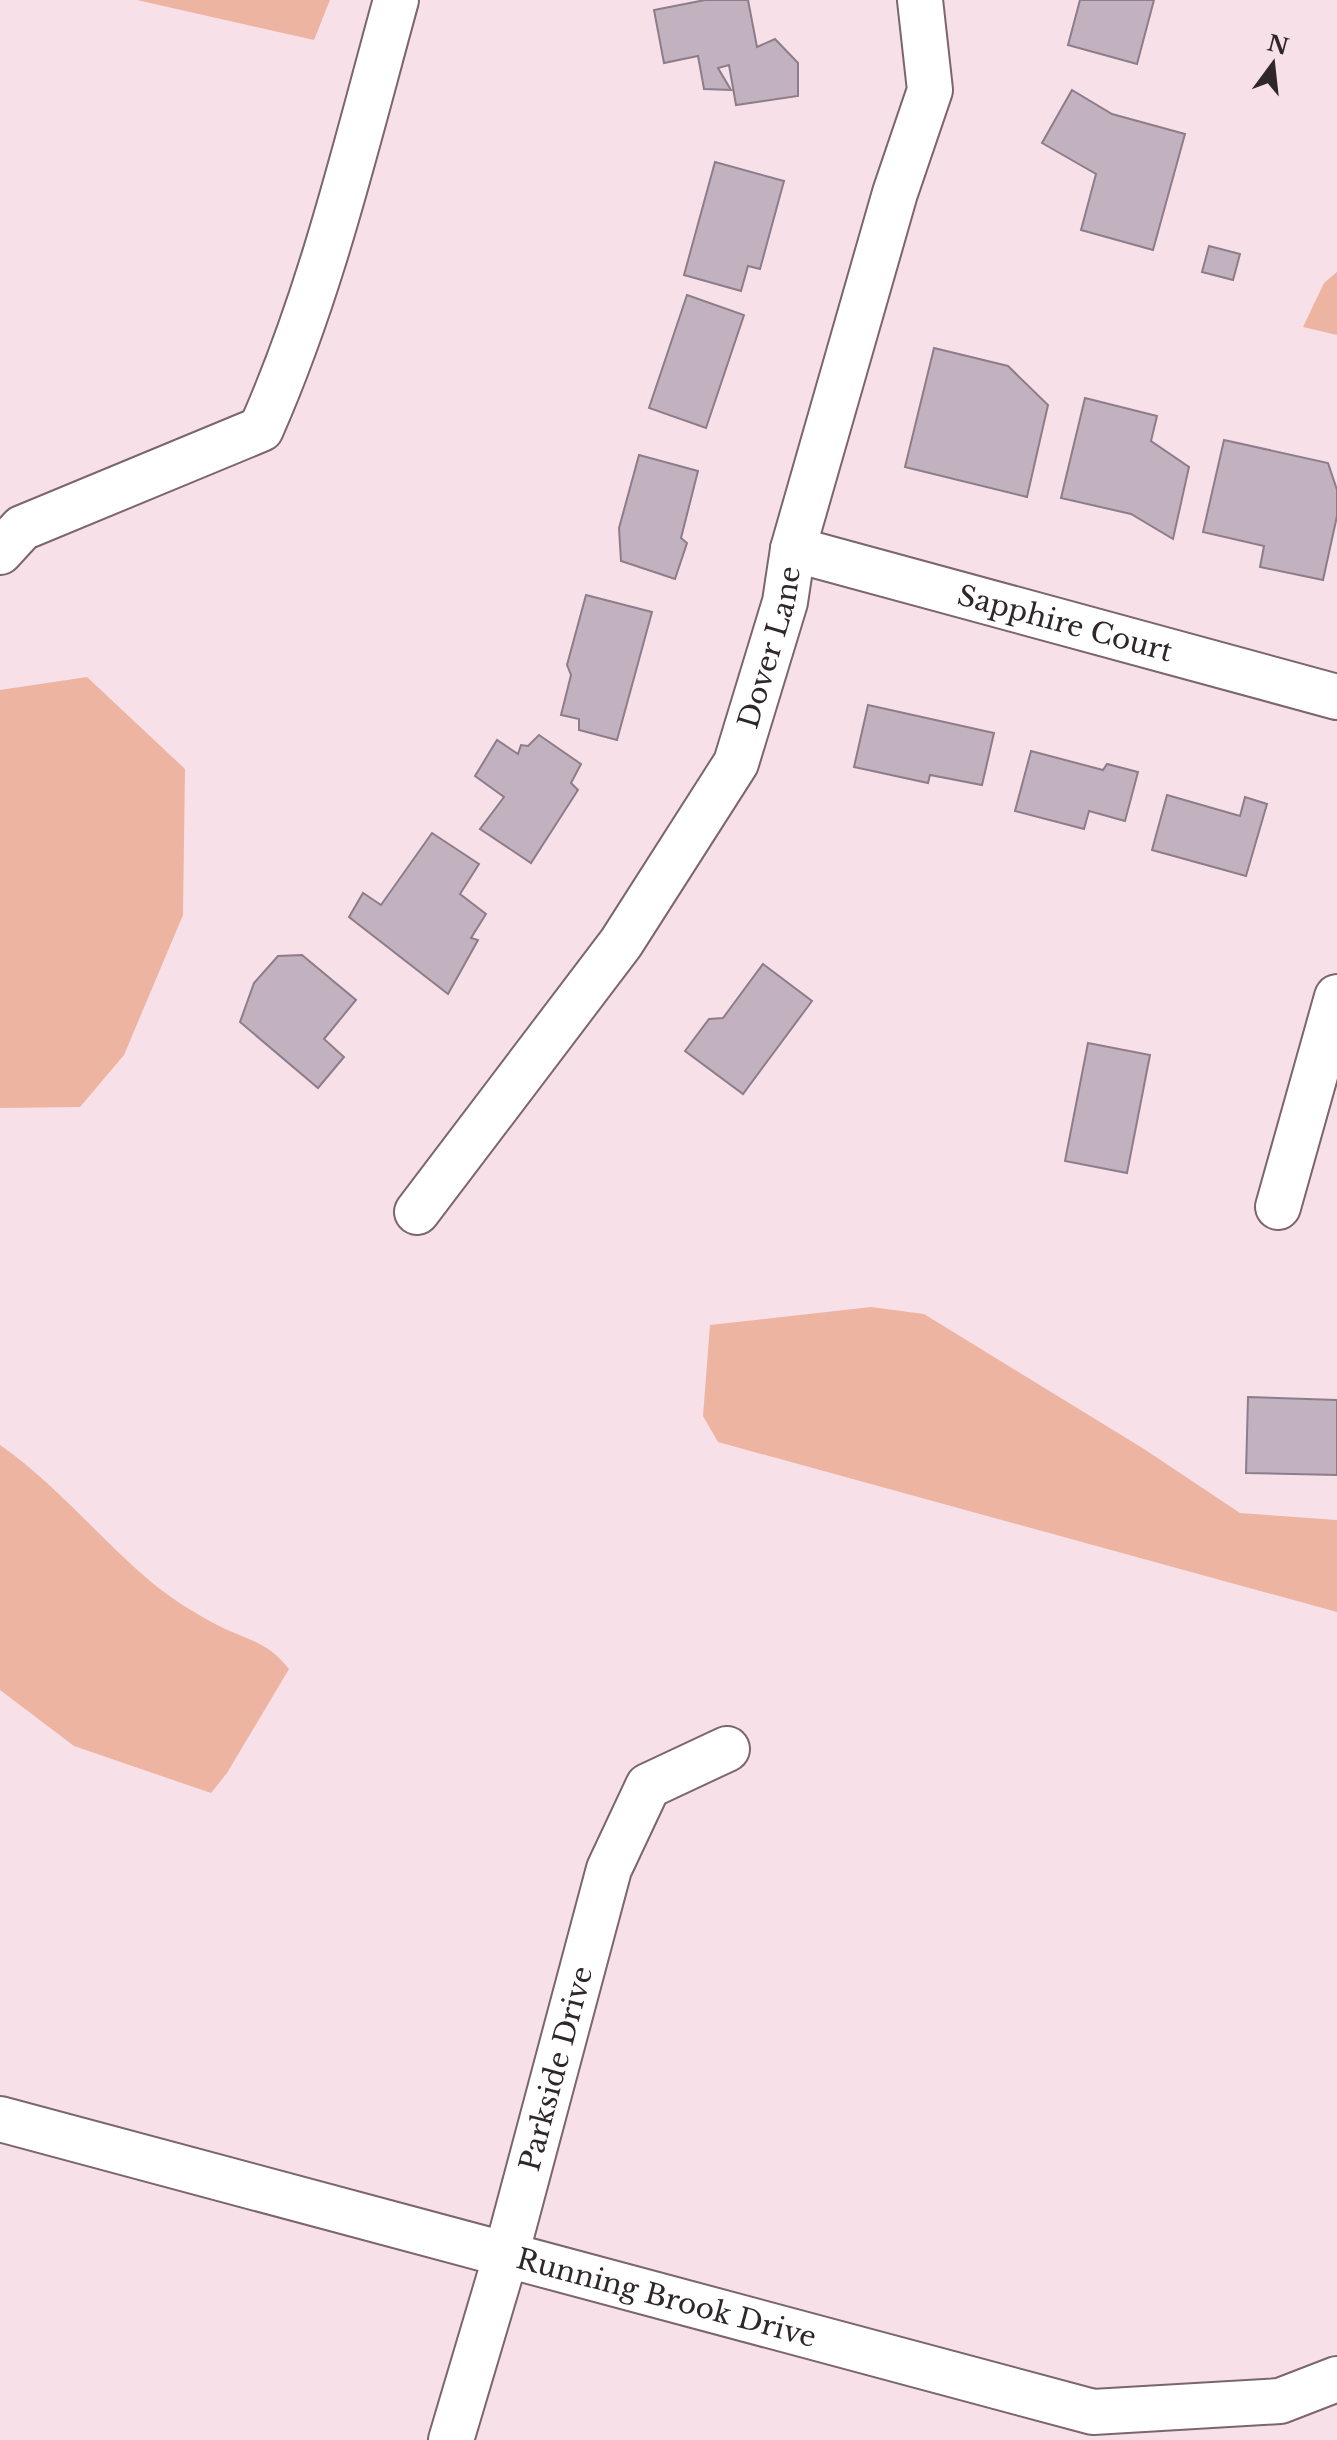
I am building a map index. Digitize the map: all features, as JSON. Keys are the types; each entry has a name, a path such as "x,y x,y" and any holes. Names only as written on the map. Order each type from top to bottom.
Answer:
{"street":[{"path":"0,552 22,528 261,429 292,359 314,295 396,0"},
{"name":"Dover Lane","path":"417,1212 621,943 736,763 785,602 793,549 895,193 930,90 920,0"},
{"name":"Sapphire Court","path":"793,549 1337,697"},
{"path":"1278,1207 1337,997"},
{"name":"Parkside Drive","path":"451,2440 506,2255 609,1869 648,1786 727,1749"},
{"name":"Running Brook Drive","path":"0,2119 1093,2412 1280,2401 1337,2379"}],"shaded area":[{"path":"137,0 330,0 314,40"},
{"path":"1337,272 1337,335 1303,327 1324,283"},
{"path":"87,677 185,769 183,915 124,1055 80,1107 0,1108 0,690"},
{"path":"871,1307 924,1314 1144,1449 1240,1513 1337,1520 1337,1612 718,1442 703,1416 710,1325"},
{"path":"0,1445 40,1477 158,1587 204,1618 267,1648 289,1669 227,1773 211,1793 74,1746 0,1690"}],"building":[{"path":"705,0 748,0 757,47 775,39 798,63 798,96 736,105 729,65 718,68 731,90 704,89 698,56 664,63 654,10"},
{"path":"1080,0 1154,0 1137,64 1068,45"},
{"path":"1072,90 1112,114 1185,134 1153,250 1081,230 1096,174 1042,143"},
{"path":"715,162 784,181 760,269 748,266 741,291 684,275"},
{"path":"1209,246 1240,254 1233,280 1202,272"},
{"path":"687,295 744,315 706,428 649,408"},
{"path":"934,348 1008,366 1048,405 1027,497 905,467"},
{"path":"1085,398 1157,416 1151,441 1189,467 1173,539 1131,514 1061,498"},
{"path":"1224,440 1328,463 1337,490 1337,516 1323,580 1260,567 1264,546 1203,532"},
{"path":"639,455 698,471 681,538 687,543 675,579 621,561 619,528"},
{"path":"586,595 652,612 617,740 579,730 579,719 561,715 571,675 567,665"},
{"path":"868,705 994,733 982,785 930,775 928,783 854,767"},
{"path":"539,735 581,764 571,783 578,790 531,863 480,829 504,797 475,776 497,740 518,754 521,745 528,746"},
{"path":"1031,751 1103,770 1107,764 1138,772 1125,821 1089,811 1084,829 1015,811"},
{"path":"1167,795 1240,816 1245,797 1267,804 1246,876 1152,850"},
{"path":"432,833 479,864 460,894 486,914 471,938 478,940 448,994 349,917 363,893 381,905"},
{"path":"302,955 356,1000 324,1039 344,1057 318,1088 240,1022 254,983 278,956"},
{"path":"763,964 812,1001 743,1094 685,1051 709,1019 723,1018"},
{"path":"1088,1043 1150,1055 1127,1173 1065,1161"},
{"path":"1248,1397 1337,1400 1337,1475 1246,1473"}]}
